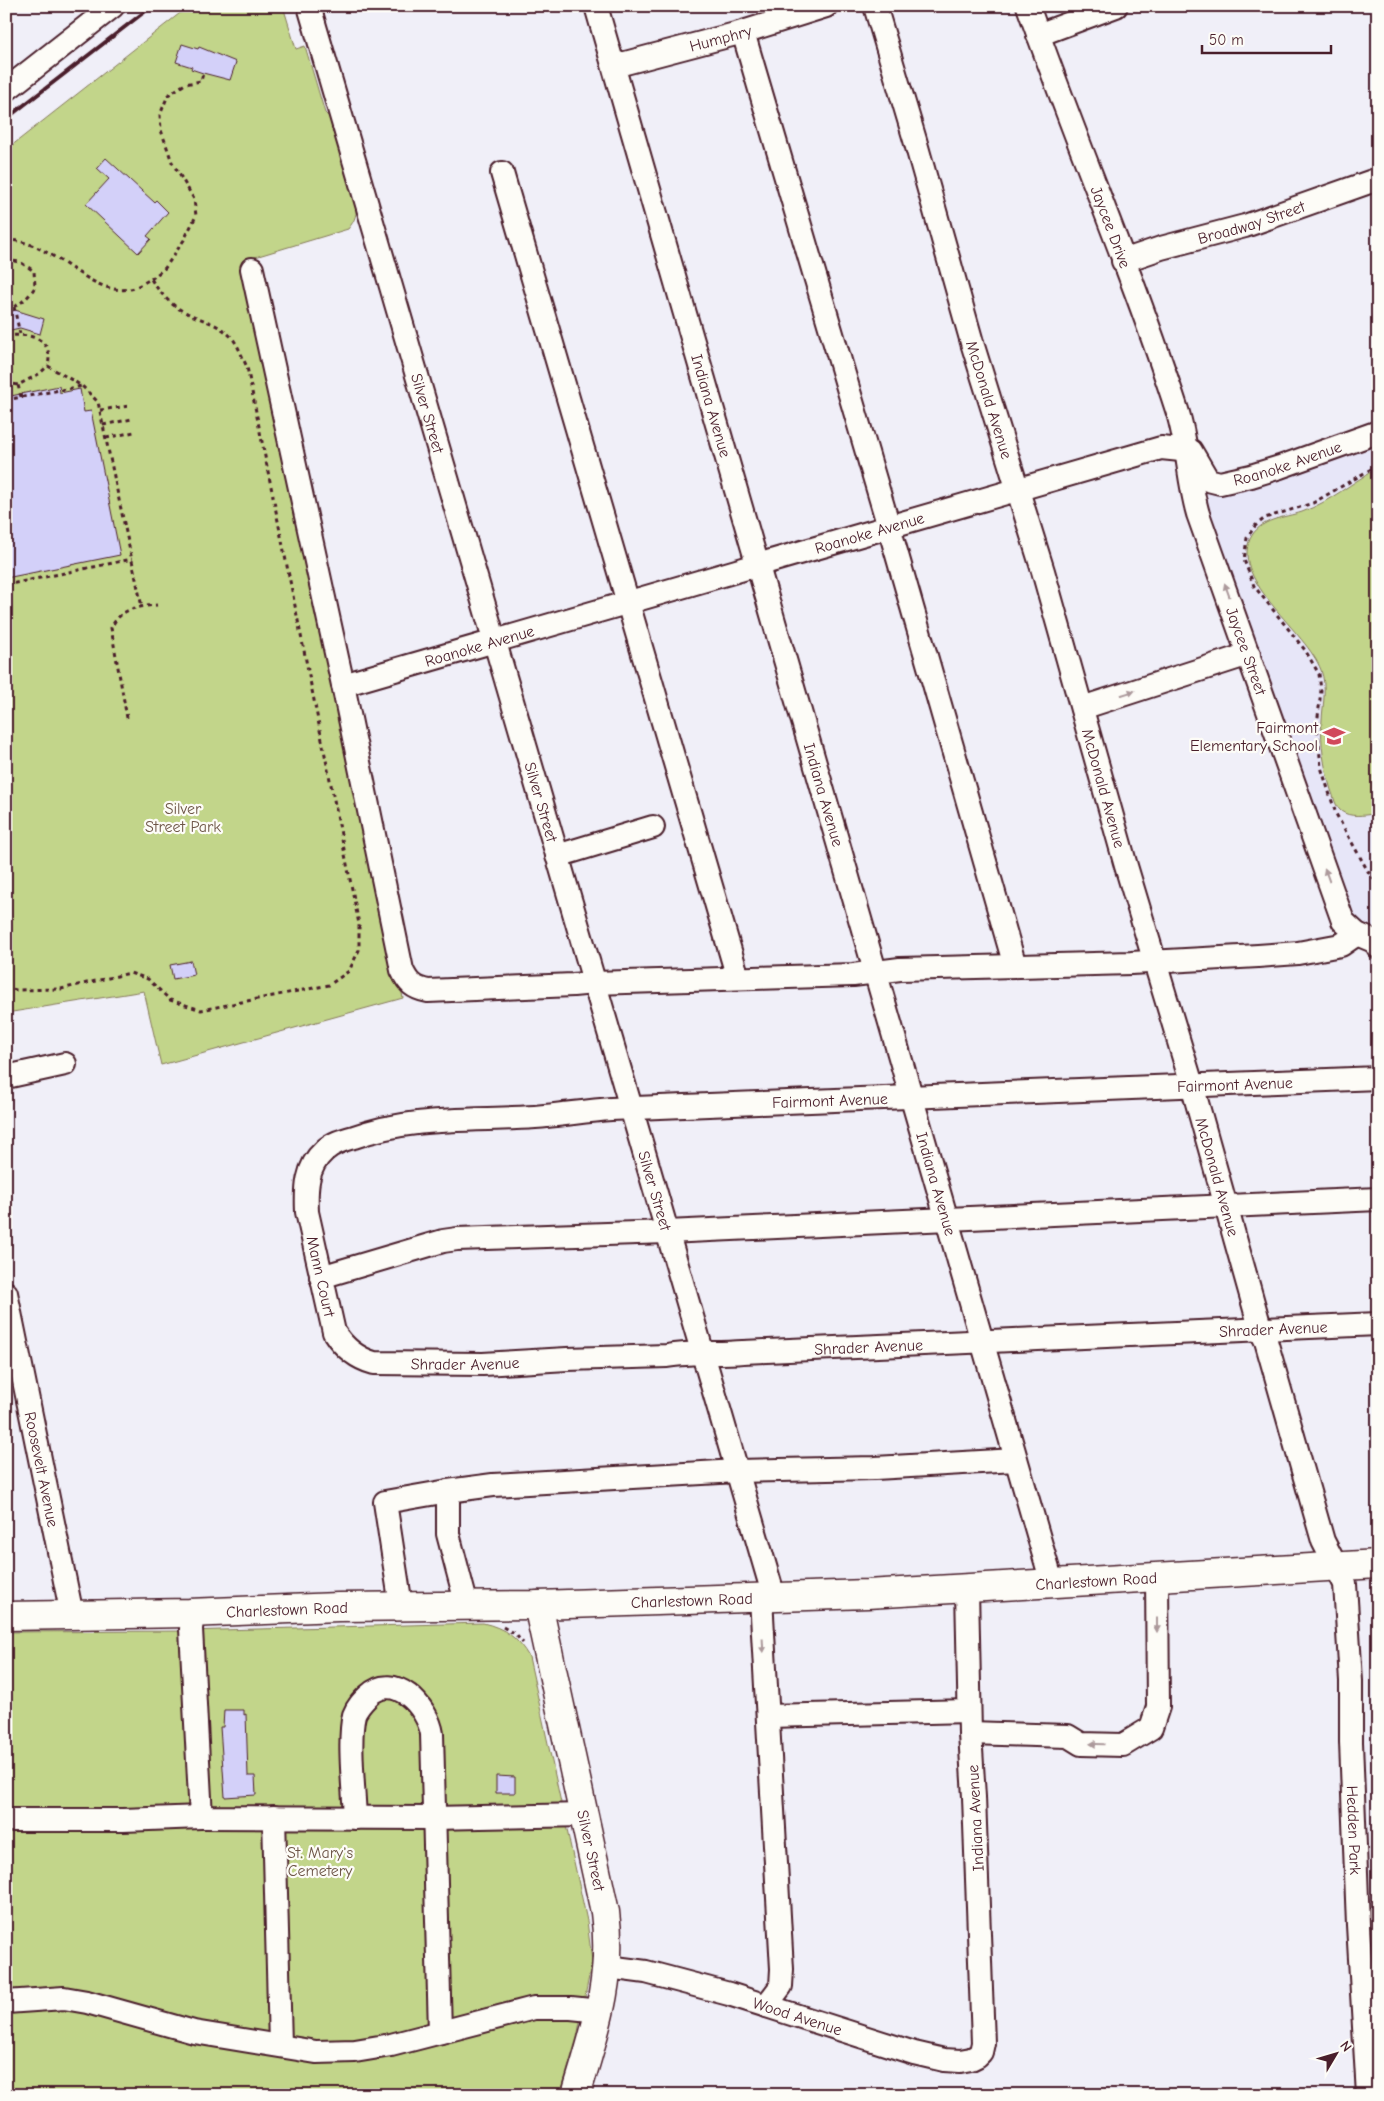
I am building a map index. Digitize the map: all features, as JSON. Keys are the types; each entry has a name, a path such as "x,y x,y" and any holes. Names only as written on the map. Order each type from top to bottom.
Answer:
{"main road":[{"name":"Charlestown Road","path":"6,1616 193,1613 401,1606 538,1605 767,1598 967,1589 1378,1564"},
{"name":"Silver Street","path":"538,1605 605,1912 608,1934 608,1967 600,2012 576,2095"}],"street":[{"path":"6,90 113,6"},
{"name":"Silver Street","path":"309,6 737,1471 767,1598 768,1716 782,1969 781,1986 766,2006"},
{"name":"Indiana Avenue","path":"596,6 1052,1583"},
{"name":"Humphry","path":"614,66 743,32 826,6"},
{"name":"McDonald Avenue","path":"875,6 1082,708 1261,1329 1324,1541 1338,1567"},
{"name":"Jaycee Drive","path":"1028,6 1123,261 1177,412 1187,450"},
{"path":"1038,35 1116,6"},
{"path":"743,32 1016,966"},
{"path":"502,173 738,978"},
{"name":"Broadway Street","path":"1123,261 1161,248 1245,226 1378,179"},
{"path":"252,270 343,685 402,970 408,983 417,989 428,991 594,983 853,975 900,969 1155,961 1298,952 1341,945 1350,928 1376,942 1378,947"},
{"name":"Roanoke Avenue","path":"343,685 1161,448 1191,451 1208,480 1220,483 1280,467 1378,432"},
{"name":"Jaycee Street","path":"1187,450 1194,499 1350,928"},
{"path":"1082,708 1249,654"},
{"path":"557,856 653,827"},
{"path":"6,1077 65,1064"},
{"name":"Fairmont Avenue","path":"307,1182 316,1160 334,1144 381,1128 434,1121 535,1117 632,1108 1378,1078"},
{"name":"Mann Court","path":"307,1182 307,1212 320,1277 334,1332 341,1343 361,1360"},
{"path":"320,1277 443,1241 1226,1205 1254,1206 1378,1200"},
{"name":"Roosevelt Avenue","path":"6,1293 72,1615"},
{"name":"Shrader Avenue","path":"361,1360 388,1365 429,1365 1378,1324"},
{"path":"401,1606 385,1502 493,1485 737,1471 874,1468 1016,1460"},
{"path":"448,1491 448,1534 467,1606"},
{"name":"Hedden Park","path":"1338,1567 1345,1584 1351,1681 1351,1762 1368,2095"},
{"path":"970,1733 1068,1736 1082,1744 1123,1745 1151,1728 1158,1707 1157,1577"},
{"name":"Indiana Avenue","path":"967,1589 969,1710 979,1909 982,2048"},
{"path":"193,1613 191,1629 200,1817"},
{"path":"355,1818 352,1736 354,1715 358,1707 371,1693 379,1689 391,1687 405,1692 412,1698 426,1715 430,1724 440,2032"},
{"path":"768,1716 969,1710"},
{"path":"6,1820 200,1817 433,1818 584,1815"},
{"path":"274,1818 280,2045"},
{"name":"Wood Avenue","path":"608,1967 646,1972 766,2006 914,2053 944,2060 971,2059 982,2048"},
{"path":"6,2002 64,1998 87,2002 194,2032 316,2052 355,2051 391,2046 534,2008 571,2008 600,2012"}],"path":[{"path":"6,240 33,244 97,284 111,288 130,289 151,279 165,268 196,216 194,199 172,162 160,130 160,115 168,94 185,84 201,81 203,73"},
{"path":"6,260 20,262 34,271 35,287 27,299 14,308 6,309"},
{"path":"6,988 16,990 61,989 130,973 148,979 170,1000 201,1010 329,985 349,971 359,950 359,924 247,367 233,339 212,322 186,313 175,306 158,290 151,279"},
{"path":"14,308 20,334"},
{"path":"6,336 20,334 36,338 46,345 50,356 48,366 39,374 18,385 6,384"},
{"path":"48,366 82,386 98,402 142,606"},
{"path":"18,385 21,397"},
{"path":"6,400 82,386"},
{"path":"100,410 129,406"},
{"path":"103,425 132,419"},
{"path":"106,438 134,432"},
{"path":"1378,465 1313,503 1265,518 1255,526 1247,538 1244,560 1254,586 1306,650 1319,674 1321,690 1318,726 1323,774 1336,814 1369,873 1378,884"},
{"path":"6,585 132,559"},
{"path":"127,718 111,628 116,618 124,612 142,606 157,605"},
{"path":"500,1625 515,1634 528,1651"}],"shaded area":[{"name":"Fairmont Elementary School","path":"1378,440 1378,980 1202,493 1255,484"}],"green space":[{"name":"Silver Street Park","path":"189,6 283,6 296,49 305,46 325,113 331,119 356,202 355,216 348,229 242,261 251,286 403,998 161,1065 144,991 6,1013 6,150"},
{"path":"1378,468 1378,808 1375,809 1374,814 1353,815 1341,811 1337,807 1326,773 1322,737 1324,689 1321,670 1301,639 1260,589 1251,572 1247,555 1250,539 1254,532 1266,523 1312,508"},
{"name":"St. Mary's Cemetery","path":"483,1623 498,1628 510,1635 520,1644 529,1657 587,1921 592,1961 577,2037 560,2095 6,2094 6,1632 184,1631"}],"building":[{"path":"182,44 198,49 199,47 236,62 230,80 191,69 192,67 176,62"},
{"path":"106,158 154,202 156,200 168,212 147,236 151,239 138,253 86,204 109,179 97,168"},
{"path":"15,310 44,319 40,334 20,328 6,331 6,312"},
{"path":"59,386 60,393 80,389 84,412 91,411 120,555 6,578 6,397"},
{"path":"191,961 194,975 173,979 170,965"},
{"path":"224,1710 244,1710 244,1715 246,1714 248,1776 255,1776 256,1795 225,1797 220,1727 223,1727"},
{"path":"496,1776 515,1777 515,1793 496,1793"}],"railway":[{"path":"6,119 152,6"}],"place":[{"name":"Fairmont Elementary School","path":"1334,736"}]}
